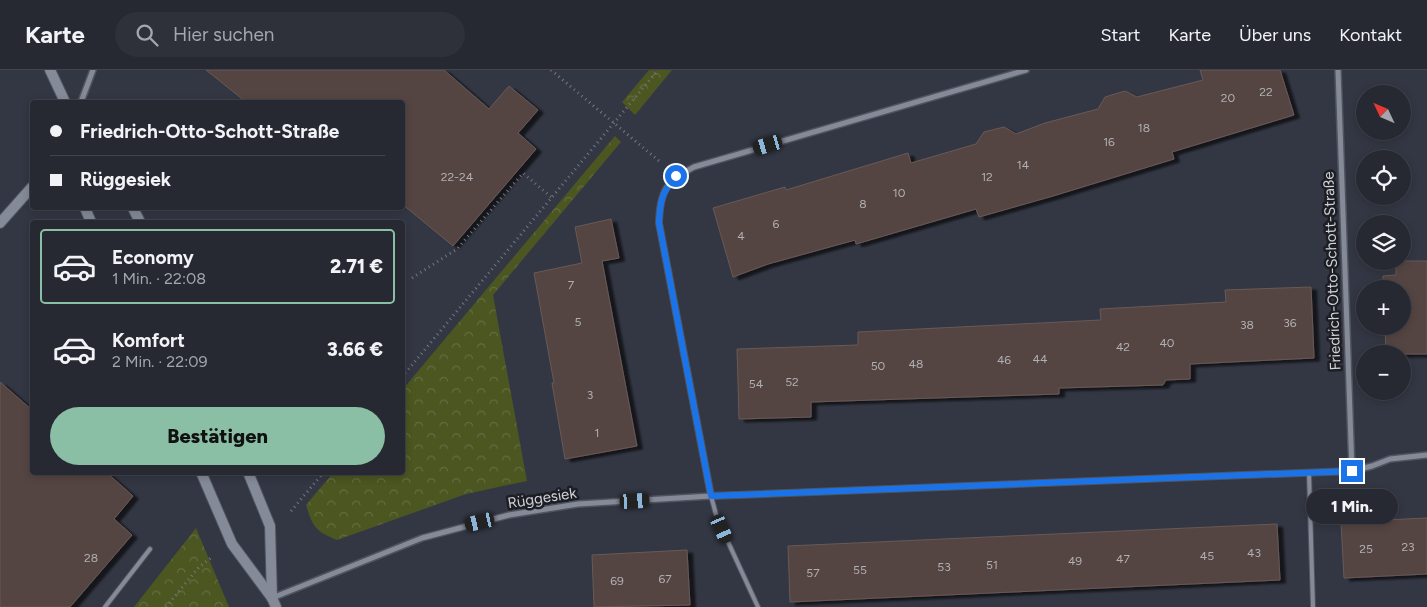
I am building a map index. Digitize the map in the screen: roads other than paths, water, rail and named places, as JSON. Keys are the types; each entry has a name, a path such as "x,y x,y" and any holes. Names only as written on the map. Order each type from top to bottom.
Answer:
{"street":[{"path":"50,70 64,100"},
{"path":"82,100 93,70"},
{"path":"711,496 659,223 663,191 676,176 694,167 1026,70"},
{"name":"Friedrich-Otto-Schott-Straße","path":"1338,70 1352,471"},
{"path":"0,223 30,189"},
{"name":"Rüggesiek","path":"274,603 422,538 466,525 578,504 711,496 1352,471 1390,459 1427,455"},
{"path":"202,475 232,544 274,603"},
{"path":"249,475 270,526 274,603"}],"lane":[{"path":"1309,473 1313,607"},
{"path":"711,496 717,518 758,607"},
{"path":"105,607 150,549"}]}
